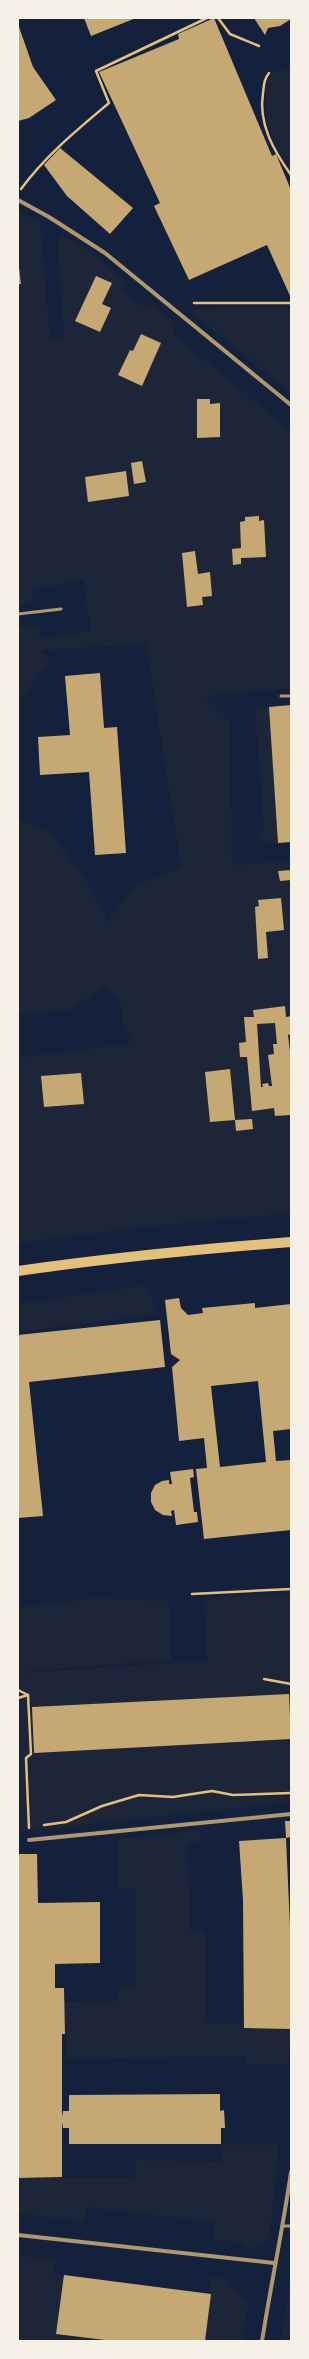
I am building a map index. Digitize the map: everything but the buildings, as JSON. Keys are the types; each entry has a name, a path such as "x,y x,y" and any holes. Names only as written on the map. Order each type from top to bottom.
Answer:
{"main road":[{"path":"18,1271 90,1261 207,1248 291,1242"}],"street":[{"path":"18,200 49,217 105,253 291,405"},
{"path":"29,1840 291,1814"},
{"path":"262,2341 274,2263 284,2226 291,2172"},
{"path":"18,2235 274,2263"}],"lane":[{"path":"18,614 61,609"},
{"path":"281,696 291,696"},
{"path":"284,2226 291,2226"}],"path":[{"path":"18,192 38,166 64,140 109,103 96,71 207,18"},
{"path":"218,18 230,34 259,46"},
{"path":"269,73 264,78 261,106 269,140 276,154 291,175"},
{"path":"194,303 291,303"},
{"path":"192,1594 291,1588"},
{"path":"264,1679 291,1684"},
{"path":"18,1690 28,1695"},
{"path":"18,1698 28,1695"},
{"path":"28,1695 31,1754 26,1758 29,1840"},
{"path":"29,1828 66,1822 102,1806 139,1795 173,1797 212,1791 233,1795 291,1793"}],"shaded area":[{"path":"291,68 291,165 283,156 271,134 266,110 266,98 269,73"},
{"path":"18,211 40,222 50,339 64,337 57,241 63,235 93,254 125,281 123,291 134,299 133,301 144,306 153,304 173,321 173,334 291,431 291,688 204,696 230,721 232,865 291,861 291,1213 135,1228 18,1243 18,1058 121,1045 132,1042 122,1022 120,1000 105,986 68,1011 18,1013 18,820 49,830 87,882 108,922 135,886 181,867 146,644 40,650 50,661 23,697 18,698 18,627 39,625 40,638 91,631 83,580 32,589 34,603 18,605"},
{"path":"282,307 291,310 291,393 187,309"},
{"path":"269,707 278,843 268,844 260,841 259,835 264,828 255,708"},
{"path":"147,1285 158,1314 18,1332 18,1304"},
{"path":"291,1594 291,1802 18,1832 18,1673 207,1661 204,1598"},
{"path":"95,1598 169,1601 171,1660 18,1672 18,1607"},
{"path":"200,1830 200,1842 187,1843 191,1931 206,1931 205,2023 244,2023 244,2028 291,2029 288,2065 246,2065 246,2056 67,2059 64,2002 118,2001 119,1987 135,1988 136,1888 118,1889 117,1839"},
{"path":"221,2144 279,2145 270,2233 266,2240 258,2246 246,2248 239,2242 214,2240 214,2222 87,2207 85,2222 18,2213 18,2178 135,2178 136,2160 221,2162"},
{"path":"18,2255 56,2260 54,2275 64,2275 56,2334 113,2341 18,2341"},
{"path":"291,2274 291,2341 282,2341 281,2340"},
{"path":"211,2277 227,2279 248,2305 242,2341 205,2341"}]}
